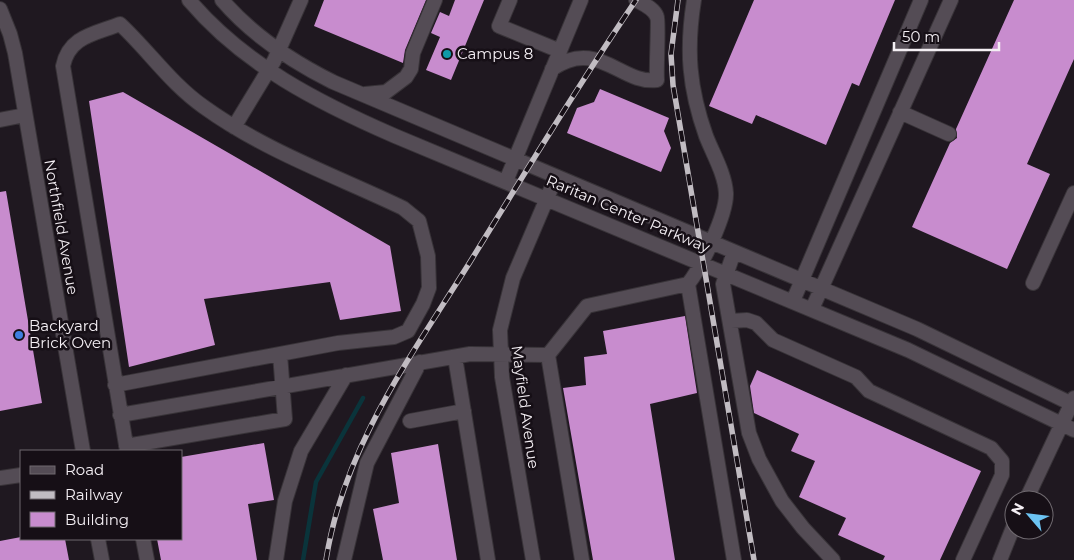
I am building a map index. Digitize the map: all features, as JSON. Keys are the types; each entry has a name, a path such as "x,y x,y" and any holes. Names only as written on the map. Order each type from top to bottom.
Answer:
{"street":[{"name":"Raritan Center Parkway","path":"189,0 216,29 269,71 306,94 350,116 703,263 946,367 1068,427"},
{"name":"Raritan Center Parkway","path":"222,0 241,21 279,52 313,72 963,350 1073,402"},
{"path":"234,127 269,71 301,0"},
{"path":"357,92 379,94 392,89 406,77 411,69 413,53 435,0"},
{"path":"510,0 499,26 560,51"},
{"path":"506,181 581,0"},
{"path":"552,69 563,62 589,58 642,79 656,80 658,20 652,10 636,0"},
{"path":"582,560 548,354 587,306 688,284 703,263 723,212 726,194 724,182 702,123 690,72 688,49 694,0"},
{"path":"793,301 921,0"},
{"path":"812,310 951,0"},
{"name":"Northfield Avenue","path":"0,9 13,44 83,450"},
{"path":"115,385 338,343 394,337 408,331 424,304 429,288 428,256 419,221 403,208 281,154 234,127 177,85 120,24 76,41 66,52 63,66 115,385 126,449 285,419 280,354"},
{"path":"900,112 949,134"},
{"path":"0,120 25,115"},
{"name":"Mayfield Avenue","path":"533,560 506,402 500,353 501,322 507,296 556,177"},
{"path":"1033,283 1074,193"},
{"path":"734,252 723,287 731,322 743,410 759,459 789,510 810,538 832,560"},
{"path":"688,284 734,560"},
{"path":"731,322 746,320 756,323 773,340 856,377 869,390 975,438 996,451 1002,461 1003,472 964,560"},
{"path":"120,415 455,357 500,353 548,354"},
{"path":"455,357 488,560"},
{"path":"344,560 368,462 420,362"},
{"path":"276,560 285,501 301,451 346,375"},
{"path":"1032,490 1068,427 1073,402"},
{"path":"410,421 464,411"},
{"path":"0,478 20,475"},
{"path":"98,540 102,560"},
{"path":"143,540 147,560"},
{"path":"1000,560 1008,540"}],"building":[{"path":"324,0 426,0 405,50 403,63 314,26"},
{"name":"Campus 8","path":"455,0 484,0 451,80 426,70 440,37 431,33 440,12 449,16"},
{"path":"754,0 895,0 859,86 852,83 826,145 756,115 752,124 709,106"},
{"path":"1014,0 1074,0 1074,59 1027,164 1050,174 1007,269 912,227 950,143 957,138 956,129"},
{"path":"600,89 669,118 664,131 671,148 661,172 567,133 577,108 594,102"},
{"path":"123,92 390,246 401,311 340,320 330,282 204,299 215,345 129,367 89,101"},
{"path":"6,191 42,403 0,411 0,192"},
{"path":"685,316 697,393 650,404 675,560 593,560 563,388 586,385 584,357 607,354 603,331"},
{"path":"757,370 981,471 940,560 883,560 885,556 838,535 846,518 799,497 815,461 791,451 799,434 754,413 750,386"},
{"path":"264,443 274,500 248,504 257,560 161,560 157,540 182,540 182,457"},
{"path":"438,444 457,560 383,560 373,509 399,503 391,453"},
{"path":"20,537 20,540 65,540 69,560 0,560 0,541"}],"waterway":[{"path":"303,560 316,482 363,398"}],"railway":[{"path":"326,560 335,518 348,479 382,404 552,130 636,0"},
{"path":"678,0 671,54 673,85 754,560"}],"place":[{"name":"Campus 8","path":"447,54"},
{"name":"Backyard Brick Oven","path":"19,335"}]}
